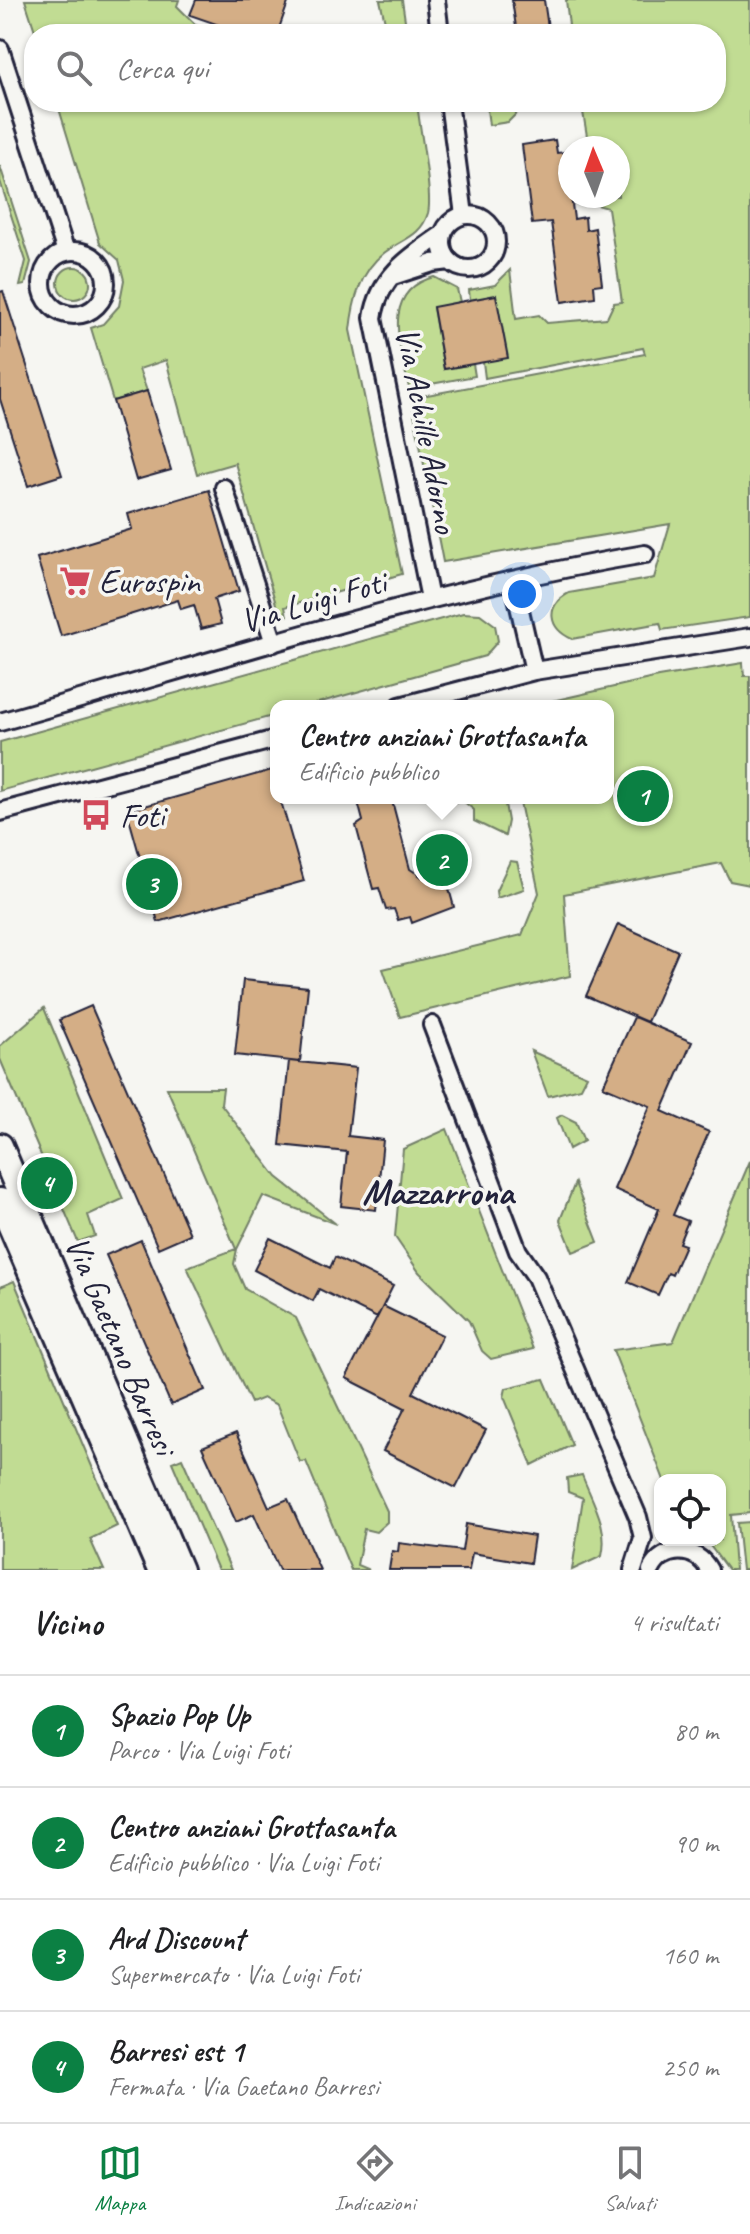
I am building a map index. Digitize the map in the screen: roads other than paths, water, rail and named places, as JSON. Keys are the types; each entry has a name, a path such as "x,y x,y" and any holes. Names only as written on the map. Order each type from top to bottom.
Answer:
{"street":[{"path":"436,0 439,24"},
{"path":"0,49 66,252"},
{"path":"450,112 464,215"},
{"path":"392,277 433,263 450,261 469,269 479,267 493,254 495,234 491,225 474,215 454,219 443,234 442,244 450,261"},
{"name":"Via Achille Adorno","path":"430,599 374,332 375,306 392,277 406,258 443,234"},
{"path":"66,252 88,254 103,270 105,292 92,310 82,315 60,312 44,297 42,286 48,265 66,252"},
{"path":"224,488 274,643"},
{"name":"Via Luigi Foti","path":"0,722 430,599 546,570 645,554"},
{"path":"513,580 534,671"},
{"path":"423,700 534,671 750,637"},
{"path":"0,812 270,741"},
{"path":"432,1025 518,1251 541,1287 638,1517 643,1538 656,1563 680,1551 691,1552 709,1570"},
{"name":"Via Gaetano Barresi","path":"0,1146 180,1570"},
{"name":"Via Gaetano Barresi","path":"0,1201 160,1570"},
{"path":"633,1570 643,1538"}],"place":[{"name":"Eurospin","path":"75,581"},
{"name":"Spazio Pop Up","path":"643,796"},
{"name":"Foti","path":"96,815"},
{"name":"Centro anziani Grottasanta","path":"442,860"},
{"name":"Ard Discount","path":"152,884"},
{"name":"Barresi est 1","path":"47,1183"}],"district":[{"name":"Mazzarrona","path":"438,1192"}]}
